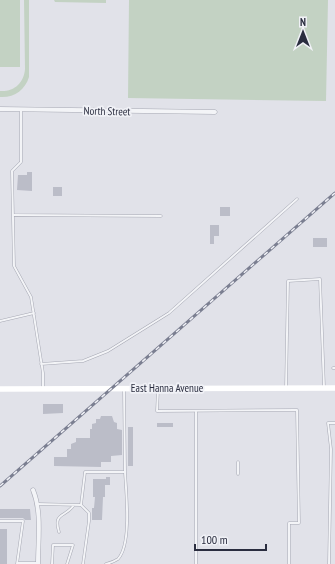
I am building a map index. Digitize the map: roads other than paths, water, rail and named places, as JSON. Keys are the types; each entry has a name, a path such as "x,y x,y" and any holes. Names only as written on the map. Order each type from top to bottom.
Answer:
{"street":[{"name":"North Street","path":"0,109 215,112"},
{"name":"East Hanna Avenue","path":"0,389 335,388"},
{"path":"33,490 38,504 38,563"}],"lane":[{"path":"21,110 21,162 12,171 14,266 31,297 41,364 43,389"},
{"path":"41,364 83,361 108,351 169,313 297,199"},
{"path":"14,215 161,216"},
{"path":"286,388 288,281 320,278 324,388"},
{"path":"0,321 34,314"},
{"path":"106,564 118,559 125,544 127,524 124,388"},
{"path":"158,389 157,411 297,410 299,523 289,523 289,564"},
{"path":"196,411 196,564"},
{"path":"329,564 331,449 328,423 335,423"},
{"path":"238,462 238,474"},
{"path":"83,564 89,517 88,513 81,505 85,472 125,472"},
{"path":"38,504 81,505"},
{"path":"59,532 56,524 58,519 62,514 69,512 74,505"},
{"path":"0,521 23,521 17,564 38,563"},
{"path":"52,564 53,545 73,546 67,564"}],"railway":[{"path":"0,486 335,193"}]}
